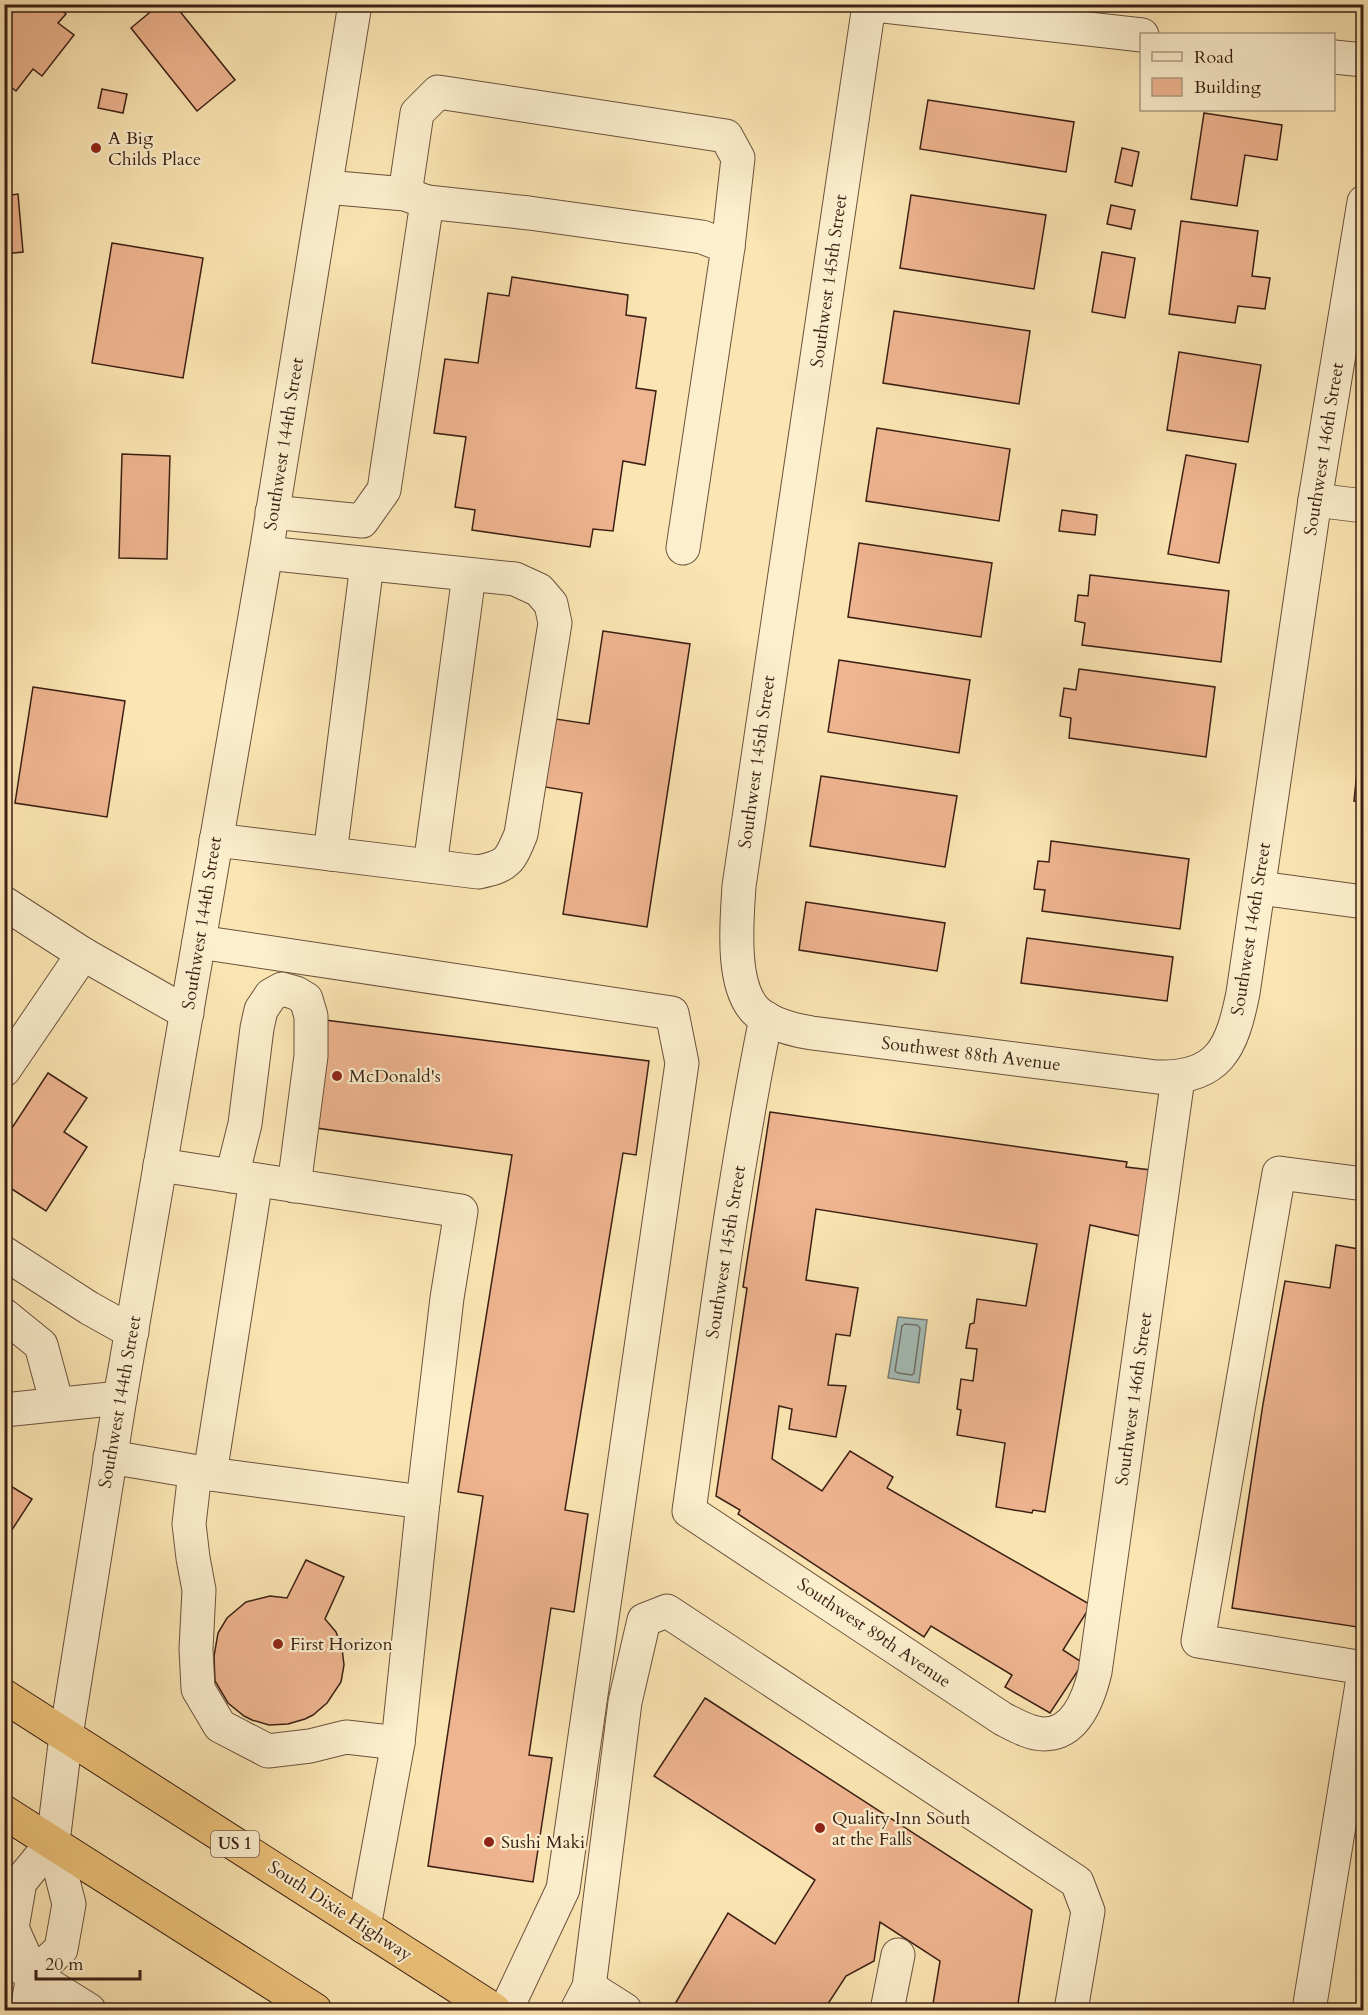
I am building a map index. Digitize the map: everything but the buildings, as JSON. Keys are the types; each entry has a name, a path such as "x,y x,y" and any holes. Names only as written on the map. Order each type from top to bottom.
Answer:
{"highway":[{"name":"South Dixie Highway","path":"4,1696 494,2010"},
{"path":"4,1812 315,2010"}],"street":[{"name":"Southwest 144th Street","path":"33,1975 61,1949 69,1904 53,1842 66,1736 110,1457 266,553 355,4"},
{"path":"868,5 1140,35"},
{"name":"Southwest 145th Street","path":"689,1511 750,1097 766,1018 748,999 740,969 737,917 739,886 868,5"},
{"path":"1335,57 1364,60"},
{"path":"272,512 362,521 384,490 416,198 417,113 438,92 726,136 738,158 728,247 683,548"},
{"path":"326,187 702,237 728,247"},
{"name":"Southwest 146th Street","path":"1065,1727 1076,1718 1084,1704 1095,1672 1179,1078 1198,1074 1211,1066 1231,1039 1239,1017 1315,500 1364,202"},
{"path":"1315,500 1364,506"},
{"path":"216,840 478,872 498,868 512,856 521,834 555,623 551,604 539,590 515,579 266,553"},
{"path":"330,854 367,564"},
{"path":"430,866 469,575"},
{"path":"1259,888 1364,902"},
{"path":"4,903 82,954 187,1013"},
{"path":"199,942 672,1013 682,1063 563,1889 506,2010"},
{"path":"4,1070 82,954"},
{"path":"294,1186 311,1056 311,1017 306,999 282,989 271,995 261,1010 257,1028 245,1124 244,1178 202,1473 189,1524 199,1590 196,1649 198,1689 220,1726 268,1751 310,1746 346,1737 398,1743"},
{"name":"Southwest 88th Avenue","path":"766,1018 795,1030 812,1033 1137,1076 1179,1078"},
{"path":"160,1165 460,1211 447,1298 423,1502 398,1743 364,1927"},
{"path":"1309,2010 1364,1670 1198,1641 1279,1173 1364,1184"},
{"path":"4,1253 89,1308 132,1332"},
{"path":"4,1315 41,1345 57,1404"},
{"path":"4,1410 120,1398"},
{"path":"110,1457 202,1473 423,1502"},
{"name":"Southwest 89th Avenue","path":"689,1511 1003,1719 1033,1732 1044,1734 1065,1727"},
{"path":"625,2010 583,1999 625,1702 644,1620 668,1611 1077,1882 1088,1911 1071,2010"},
{"path":"27,2010 33,1975 12,1928 20,1882 53,1842"},
{"path":"887,2010 898,1955"},
{"path":"4,1956 89,2010"}],"water":[{"path":"898,1317 927,1320 919,1383 888,1378"}],"place":[{"name":"A Big Childs Place","path":"96,148"},
{"name":"McDonald's","path":"337,1076"},
{"name":"First Horizon","path":"278,1644"},
{"name":"Quality Inn South at the Falls","path":"820,1828"},
{"name":"Sushi Maki","path":"489,1842"}]}
